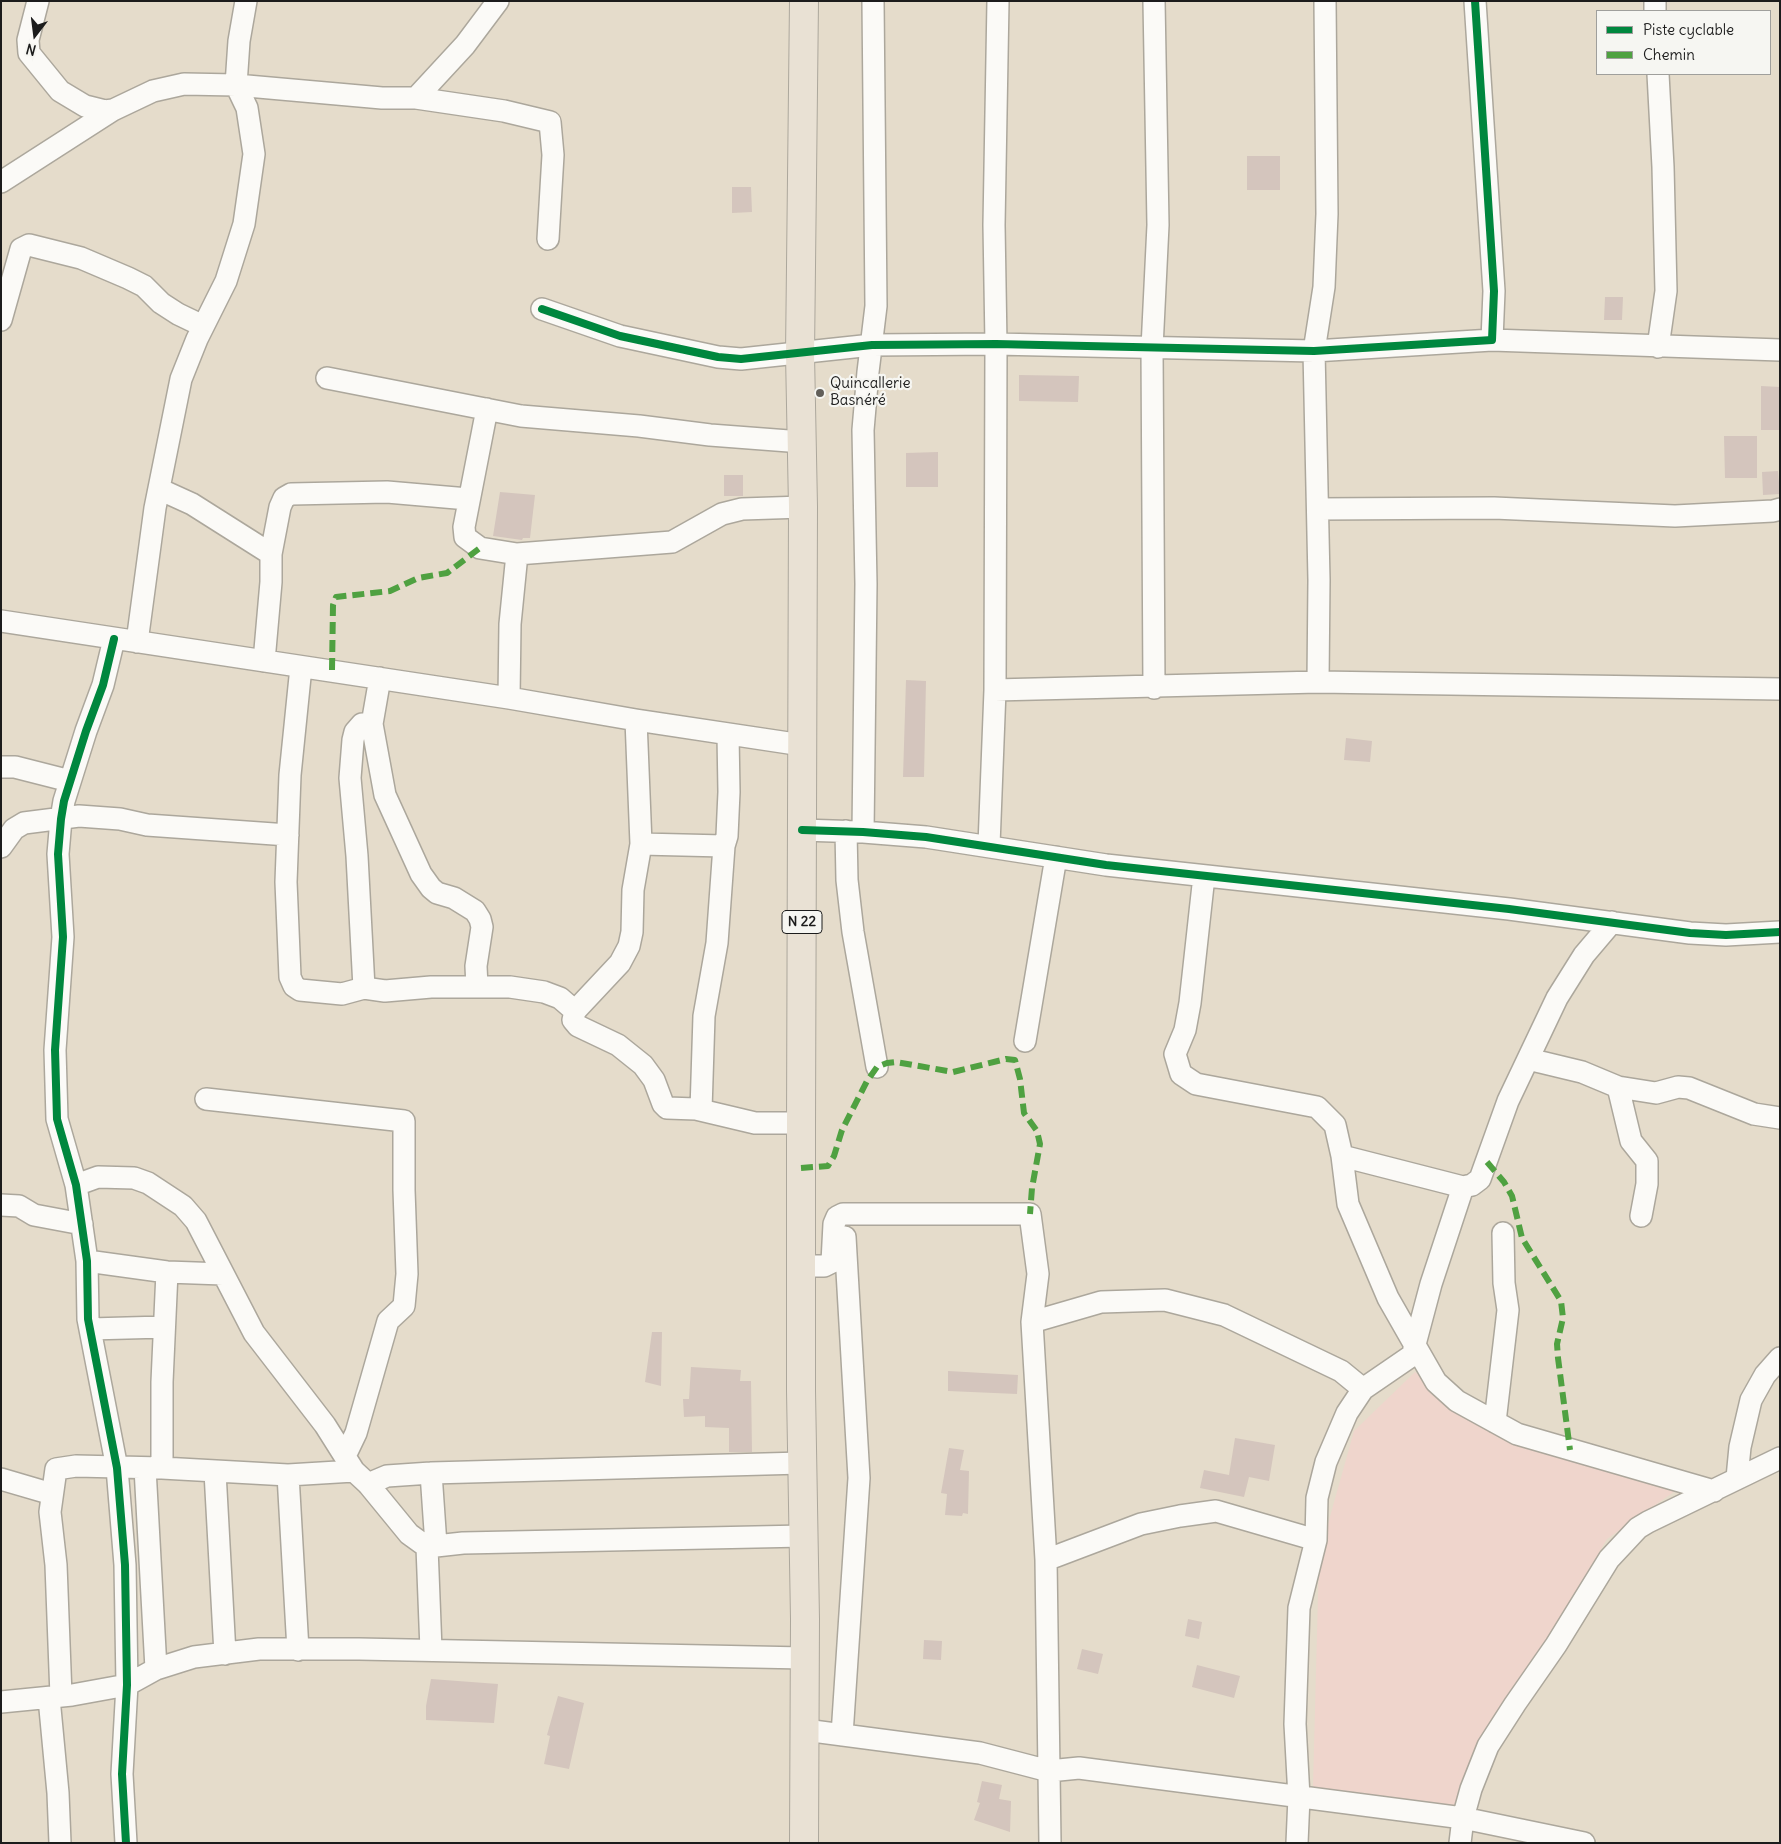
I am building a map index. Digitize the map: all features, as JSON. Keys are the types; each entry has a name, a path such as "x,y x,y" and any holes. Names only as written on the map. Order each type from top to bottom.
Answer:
{"main road":[{"name":"N 22","path":"804,1 800,354 803,507 801,1122 804,1843"}],"street":[{"path":"38,1 28,40 29,53 37,65 60,91 75,102 96,110 113,110"},
{"path":"136,642 159,489 182,379 203,326 226,281 246,216 254,154 247,108 236,85 239,40 246,1"},
{"path":"416,98 464,45 498,1"},
{"path":"873,1 876,306 863,430 866,584 855,831 847,880 852,923 877,1067"},
{"path":"989,845 995,690 996,344 994,225 998,1"},
{"path":"1154,1 1158,225 1152,348 1154,688"},
{"path":"1318,682 1318,510 1314,352 1324,287 1327,214 1325,1"},
{"path":"1474,1 1494,291 1492,340"},
{"path":"1658,75 1663,167 1666,291 1658,347"},
{"path":"1,182 113,110 153,91 167,87 184,84 236,85 382,98 416,98 504,111 550,122 552,155 548,239"},
{"path":"1,320 21,249 29,245 81,258 128,278 144,286 162,303 178,314 203,326"},
{"path":"542,309 620,336 718,357 742,359 872,345 996,344 1314,352 1492,340 1780,350"},
{"path":"327,378 539,418 802,442"},
{"path":"487,409 464,527 465,537 480,548 517,554 672,542 722,514 742,508 803,507"},
{"path":"159,489 192,504 271,554"},
{"path":"264,661 271,582 271,554 280,507 284,498 291,494 387,492 468,499"},
{"path":"1318,510 1494,508 1675,516 1773,511 1780,509"},
{"path":"509,698 510,624 517,554"},
{"path":"1,621 114,640 380,678 728,735 802,745"},
{"path":"114,640 104,685 70,781 61,818 58,854 63,937 55,1050 57,1119 76,1185 87,1261 90,1329 117,1468 125,1564 127,1685 122,1774 126,1843"},
{"path":"301,667 290,775 286,882 291,981 296,988 342,994 364,988 385,991 431,986 510,987 544,992 560,998 575,1011"},
{"path":"380,678 372,724 385,795 421,874 437,893 457,900 475,911 480,919 482,928 476,966 477,987"},
{"path":"995,690 1154,688 1318,682 1780,689"},
{"path":"636,720 641,844 633,890 632,932 629,946 620,963 575,1011 573,1020 578,1026 618,1045 643,1065 654,1080 663,1104 673,1109 701,1110 748,1122 801,1122"},
{"path":"364,988 357,856 350,778 352,740 355,732 362,724 372,724"},
{"path":"701,1110 704,1016 717,943 724,846 727,836 729,802 728,735"},
{"path":"1,767 15,767 70,781"},
{"path":"1,847 14,830 24,823 95,816 147,825 288,836"},
{"path":"802,830 855,831 989,845 1016,852 1056,858 1612,922 1690,933 1726,935 1780,932"},
{"path":"641,844 724,846"},
{"path":"1025,1041 1056,858"},
{"path":"1204,876 1190,1002 1185,1030 1175,1054 1182,1074 1196,1084 1317,1107 1335,1125 1342,1156 1348,1204 1388,1298 1436,1382 1457,1401 1517,1434 1714,1491"},
{"path":"1342,1156 1463,1187 1472,1185 1480,1179 1508,1101 1569,978 1584,955 1612,922"},
{"path":"1528,1059 1582,1072 1618,1087 1656,1093 1678,1088 1689,1088 1754,1114 1780,1118"},
{"path":"1618,1087 1631,1141 1647,1161 1647,1184 1641,1216"},
{"path":"206,1099 319,1113 385,1117 404,1121 407,1274 404,1306 388,1321 356,1433 356,1470"},
{"path":"76,1185 98,1178 118,1176 134,1178 153,1186 183,1206 196,1221 254,1333 325,1425 356,1470 409,1534 431,1546 804,1536"},
{"path":"1297,1843 1299,1797 1295,1724 1298,1608 1316,1540 1317,1498 1326,1462 1347,1413 1363,1389 1416,1350 1430,1284 1463,1187"},
{"path":"1,1205 19,1206 34,1215 82,1224"},
{"path":"842,1735 860,1478 843,1214"},
{"path":"802,1266 824,1266 832,1262 834,1224 837,1217 843,1214 1030,1214 1038,1274 1032,1322 1046,1560 1050,1843"},
{"path":"1495,1422 1508,1310 1504,1283 1503,1233"},
{"path":"87,1261 167,1272 223,1274"},
{"path":"156,1669 153,1468 167,1272"},
{"path":"1032,1322 1101,1302 1165,1300 1224,1315 1341,1371 1363,1389"},
{"path":"90,1329 164,1327"},
{"path":"1737,1478 1740,1447 1751,1400 1764,1374 1780,1358"},
{"path":"1460,1843 1463,1818 1478,1769 1488,1746 1556,1645 1609,1559 1638,1528 1780,1458"},
{"path":"60,1843 55,1697 56,1565 50,1519 52,1494 58,1468 153,1468 288,1474 356,1470 386,1476 431,1473 754,1466 802,1463"},
{"path":"215,1472 225,1654"},
{"path":"431,1473 432,1650"},
{"path":"288,1474 298,1650"},
{"path":"1,1479 52,1494"},
{"path":"1046,1560 1141,1524 1216,1511 1316,1540"},
{"path":"1,1702 55,1697 127,1685 156,1669 194,1657 259,1649 432,1650 804,1658"},
{"path":"805,1730 980,1754 1049,1771 1079,1768 1463,1818 1584,1843"}],"shaded area":[{"path":"1415,1372 1499,1438 1678,1489 1607,1539 1553,1631 1459,1810 1313,1787 1319,1556 1354,1431"}],"building":[{"path":"1247,156 1280,156 1280,190 1247,190"},
{"path":"732,187 751,187 752,212 732,213"},
{"path":"1605,297 1623,297 1622,320 1604,320"},
{"path":"1019,375 1079,376 1078,402 1019,401"},
{"path":"1761,386 1780,387 1780,430 1761,430"},
{"path":"1724,436 1757,436 1757,478 1725,478"},
{"path":"938,452 938,487 906,487 906,453"},
{"path":"1778,471 1780,494 1763,495 1762,472"},
{"path":"724,475 743,475 743,496 724,496"},
{"path":"500,492 535,495 530,538 523,538 522,540 493,536"},
{"path":"906,680 926,681 924,777 903,777"},
{"path":"1346,738 1372,741 1370,762 1344,760"},
{"path":"652,1332 662,1332 661,1386 645,1382"},
{"path":"691,1367 741,1370 740,1381 751,1381 752,1452 729,1452 729,1428 705,1427 705,1416 684,1417 683,1399 689,1399"},
{"path":"948,1371 1018,1375 1017,1394 948,1391"},
{"path":"1235,1438 1275,1445 1269,1481 1249,1477 1244,1497 1200,1488 1204,1470 1229,1475"},
{"path":"949,1448 964,1450 960,1470 969,1471 968,1514 963,1513 962,1516 945,1515 947,1494 941,1493"},
{"path":"1188,1619 1202,1622 1199,1639 1185,1636"},
{"path":"924,1640 942,1641 941,1660 923,1659"},
{"path":"1082,1649 1103,1654 1098,1674 1077,1669"},
{"path":"1197,1665 1240,1676 1234,1698 1192,1687"},
{"path":"431,1679 498,1684 494,1723 426,1720 426,1706"},
{"path":"558,1696 584,1703 569,1769 544,1764 550,1736 547,1735"},
{"path":"982,1781 1002,1785 999,1799 1011,1801 1010,1832 974,1820 980,1803 977,1802"}],"marked path":[{"path":"332,670 333,605 336,597 390,591 418,578 447,573 480,548"},
{"path":"801,1168 828,1166 834,1156 842,1130 867,1081 877,1067 896,1062 953,1072 1006,1059 1015,1060 1020,1079 1024,1113 1037,1131 1040,1144 1032,1188 1030,1214"},
{"path":"1487,1162 1504,1182 1512,1196 1522,1238 1561,1301 1563,1318 1557,1344 1570,1450"}],"cycle path":[{"path":"542,309 620,336 718,357 741,359 872,345 996,344 1314,351 1492,340 1494,291 1475,1"},
{"path":"114,639 103,685 64,801 61,819 58,854 63,937 55,1050 57,1119 76,1185 87,1261 88,1319 117,1468 125,1565 127,1685 122,1774 126,1843"},
{"path":"802,830 926,837 1106,865 1509,909 1690,933 1726,935 1780,932"}],"place":[{"name":"Quincallerie Basnéré","path":"820,393"}]}
